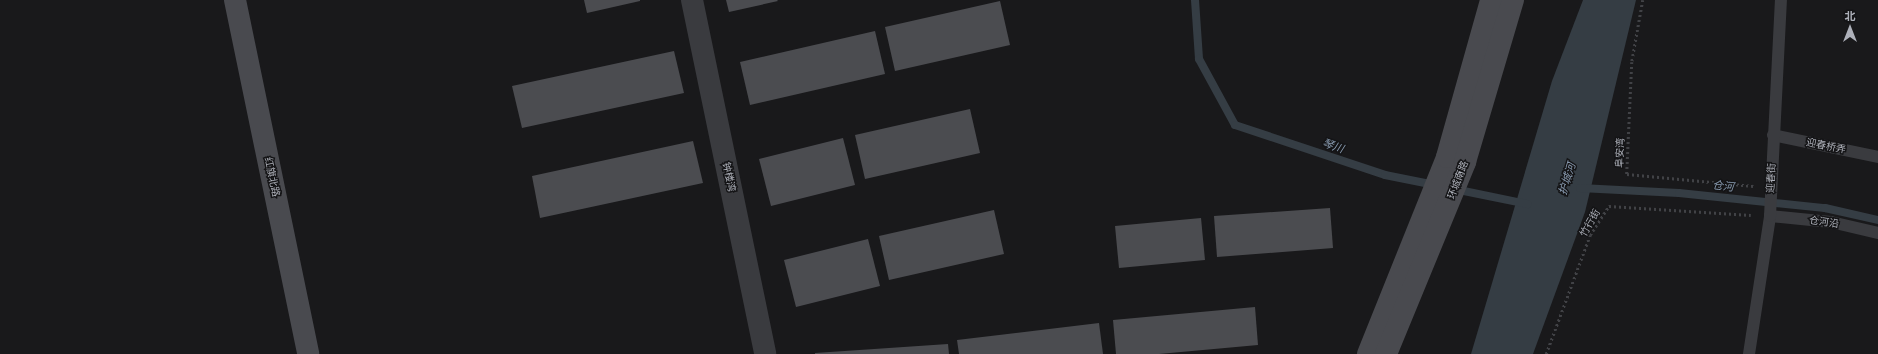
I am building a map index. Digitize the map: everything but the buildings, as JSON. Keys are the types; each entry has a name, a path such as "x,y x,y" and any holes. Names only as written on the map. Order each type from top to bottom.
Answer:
{"main road":[{"name":"红旗北路","path":"235,0 308,354"},
{"name":"环城南路","path":"1456,160 1491,0"},
{"name":"环城南路","path":"1386,354 1513,0"},
{"name":"环城南路","path":"1368,354 1434,217"}],"street":[{"name":"钟楼湾","path":"692,0 765,354"}],"lane":[{"name":"迎春街","path":"1749,354 1770,216 1781,0"},
{"name":"迎春桥弄","path":"1773,135 1878,157"},
{"name":"仓河沿","path":"1770,216 1831,222 1878,233"}],"path":[{"name":"阜安湾","path":"1643,0 1632,62 1627,174 1760,187 1772,166"},
{"name":"竹行街","path":"1546,354 1590,235 1609,206 1770,216"}],"water":[{"name":"护城河","path":"1583,0 1636,0 1585,212 1533,354 1471,354 1552,81"}],"waterway":[{"name":"琴川","path":"1195,0 1199,59 1235,125 1385,175 1435,185"},
{"name":"仓河","path":"1580,188 1679,193 1825,208 1878,220"},
{"name":"琴川","path":"1454,189 1527,204"}]}
